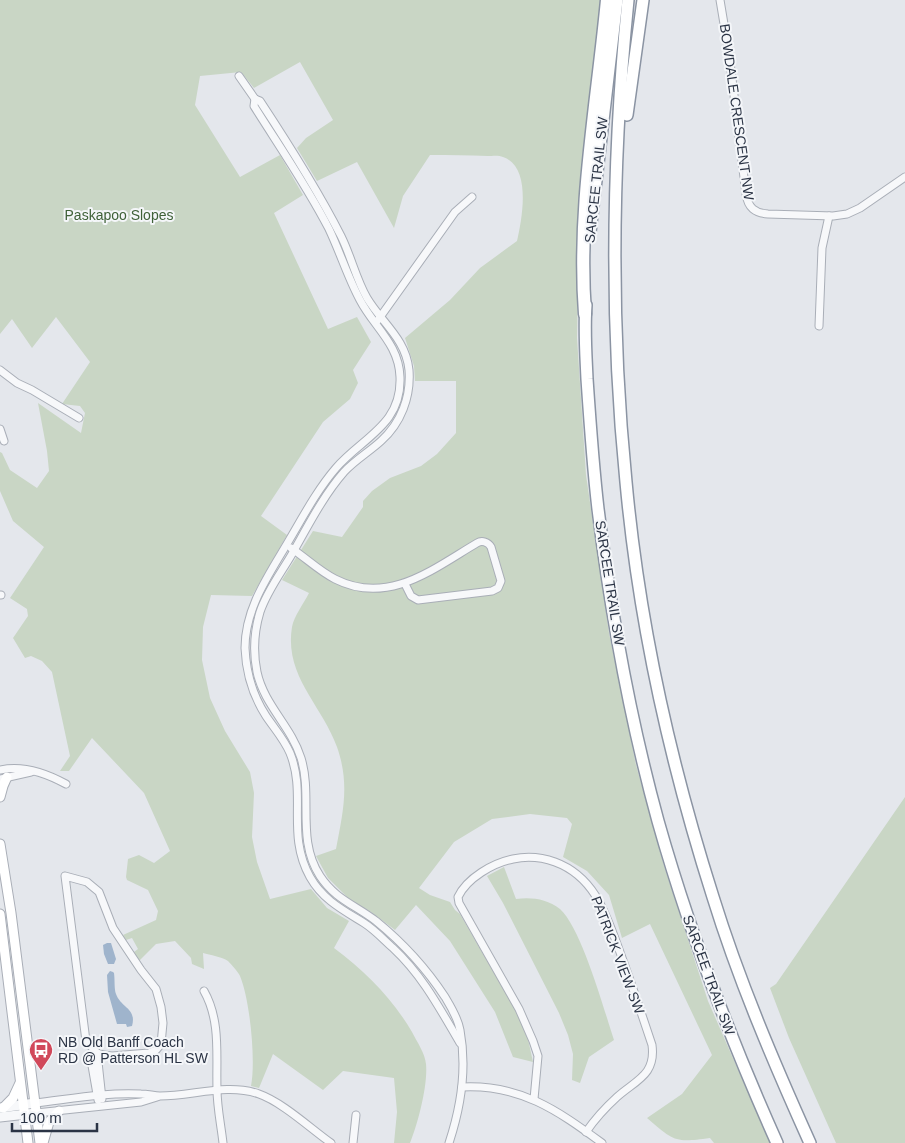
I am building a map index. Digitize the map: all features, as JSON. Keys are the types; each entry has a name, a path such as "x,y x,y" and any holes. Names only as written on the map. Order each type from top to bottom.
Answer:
{"highway":[{"path":"585,314 583,284 586,197 607,0"},
{"name":"SARCEE TRAIL SW","path":"616,0 592,207 585,314 594,476 601,531 616,630 638,740 663,836 703,961 744,1068 777,1143"},
{"name":"SARCEE TRAIL SW","path":"628,0 622,66 617,168 616,314 621,427 634,555 650,652 682,792 714,899 744,985 810,1143"},
{"path":"617,168 625,132 642,0"}],"main road":[{"path":"0,797 4,778"},
{"path":"0,844 12,922 36,1113 42,1143"},
{"path":"0,914 28,1143"},
{"path":"1,1108 13,1098 20,1080"},
{"path":"42,1143 49,1122 59,1110"}],"street":[{"name":"BOWDALE CRESCENT NW","path":"720,0 727,38 735,118 748,204 753,210 763,214 843,215 855,211 905,177"},
{"path":"239,76 255,99 260,101 317,190 345,244 366,295 381,317 396,334 407,360 409,385 404,409 397,423 387,436 346,470 329,492 262,607 255,634 254,648 257,672 263,692 296,746 306,779 306,834 308,850 316,870 334,893 375,920 405,947 424,968 455,1015 460,1028 464,1065 457,1116 449,1143"},
{"path":"255,99 254,106 309,194 342,256 358,297 390,342 398,361 400,382 395,406 391,414 379,431 340,464 318,492 255,600 248,622 245,647 247,670 254,694 263,712 277,730 288,750 297,782 298,842 302,860 309,875 322,894 333,904 377,933 410,966 436,1001 462,1045"},
{"path":"309,194 317,190"},
{"path":"376,323 456,212 472,198"},
{"path":"819,326 823,242 829,216"},
{"path":"0,370 18,383 79,418"},
{"path":"395,406 404,409"},
{"path":"0,429 4,441"},
{"path":"340,464 346,470"},
{"path":"287,545 329,576 347,584 371,589 404,584 477,543 483,542 488,543 491,547 501,581 498,588 492,591 418,600 411,596 404,584"},
{"path":"245,647 254,648"},
{"path":"288,750 296,746"},
{"path":"0,770 17,768 41,773 66,784"},
{"path":"4,778 31,772"},
{"name":"PATRICK VIEW SW","path":"534,1099 538,1056 533,1041 519,1009 459,903 458,897 465,887 488,868 508,860 524,858 542,858 564,865 577,873 592,888 609,924 652,1045 652,1062 646,1073 617,1097 586,1132"},
{"path":"97,1052 112,1056 149,1054 156,1050 161,1044 163,1023 160,998 156,989 113,928 99,892 87,882 64,876 86,1041 97,1052 101,1106"},
{"path":"204,991 213,1014 218,1060 217,1090 223,1143"},
{"path":"462,1087 492,1087 534,1099 558,1112 602,1143"},
{"path":"0,1117 24,1110 35,1103 99,1096 141,1094 159,1096 217,1090 242,1090 265,1097 331,1143"},
{"path":"1,1108 36,1113 142,1102 159,1096"},
{"path":"353,1143 356,1116"}],"green space":[{"name":"Paskapoo Slopes","path":"0,0 603,0 580,184 577,338 586,475 609,633 636,765 664,866 708,1001 770,1143 714,1143 710,1138 681,1140 669,1136 647,1118 682,1094 712,1055 650,924 622,938 609,895 587,871 563,857 572,824 567,818 530,814 492,819 454,842 419,888 430,895 450,902 460,914 517,1013 528,1039 533,1062 513,1057 495,1012 450,941 416,905 395,930 371,912 349,899 328,878 316,856 336,849 343,810 343,773 337,747 323,717 306,690 294,661 291,645 292,627 309,593 282,580 313,531 342,537 363,507 363,501 372,491 390,478 421,466 437,454 456,433 456,381 415,381 414,366 405,338 450,300 480,268 517,241 523,194 518,171 512,163 503,157 430,155 403,196 394,228 357,162 317,181 297,148 306,138 333,120 300,62 254,88 241,72 200,76 195,105 240,177 280,155 303,195 274,213 328,329 357,317 371,342 353,370 358,383 350,399 323,422 261,516 287,535 252,596 211,595 203,627 202,660 210,698 225,731 250,772 254,793 252,837 257,862 270,899 311,889 327,908 349,921 334,948 357,966 387,997 412,1032 422,1052 426,1064 424,1093 410,1143 394,1143 397,1112 394,1078 343,1071 323,1090 273,1054 259,1088 251,1086 253,1062 247,1000 240,976 228,961 203,953 204,969 192,964 191,958 175,941 156,944 139,961 134,952 138,949 132,938 126,940 123,935 156,920 158,911 148,890 127,880 128,859 139,855 154,863 170,851 144,793 92,738 69,771 60,771 70,756 52,672 42,661 31,656 25,658 13,638 28,616 27,609 10,598 44,547 13,521 0,491 0,452 10,470 37,488 49,471 38,403 81,433 85,413 80,406 62,404 90,362 56,317 32,348 12,319 0,334"},
{"path":"905,797 905,1143 836,1143 789,1038 770,988 776,984"},
{"path":"504,867 516,899 528,898 539,900 550,903 560,909 576,934 592,971 614,1040 589,1057 580,1083 572,1080 573,1054 559,1013 503,903 487,876"}],"water":[{"path":"111,943 116,959 114,964 108,964 104,954 103,945"},
{"path":"110,971 114,973 115,992 118,999 132,1015 132,1026 127,1027 126,1024 117,1024 108,992 107,975"}],"place":[{"name":"NB Old Banff Coach RD @ Patterson HL SW","path":"41,1071"}]}
